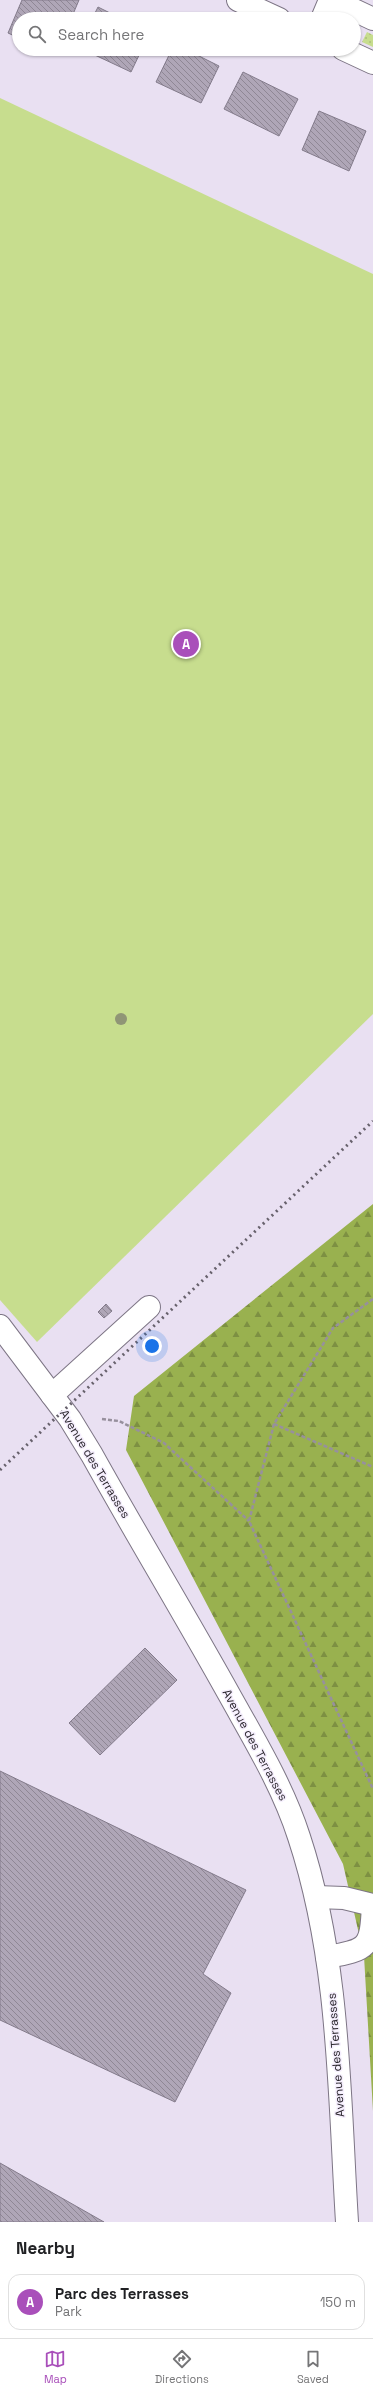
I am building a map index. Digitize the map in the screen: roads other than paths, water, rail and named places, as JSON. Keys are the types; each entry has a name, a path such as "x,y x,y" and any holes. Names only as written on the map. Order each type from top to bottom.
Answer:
{"street":[{"path":"238,0 264,12"},
{"path":"326,12 332,0 359,12"},
{"path":"361,13 373,18"},
{"path":"358,56 373,63"},
{"path":"52,1395 149,1307"},
{"name":"Avenue des Terrasses","path":"0,1326 52,1395 76,1431 168,1586 268,1767 296,1826 316,1897 328,1957 337,2042 347,2222"},
{"path":"316,1897 344,1898 373,1905 370,1934 363,1947 352,1953 328,1957"}],"railway":[{"path":"0,1470 373,1121"}],"place":[{"name":"Parc des Terrasses","path":"186,644"}]}
